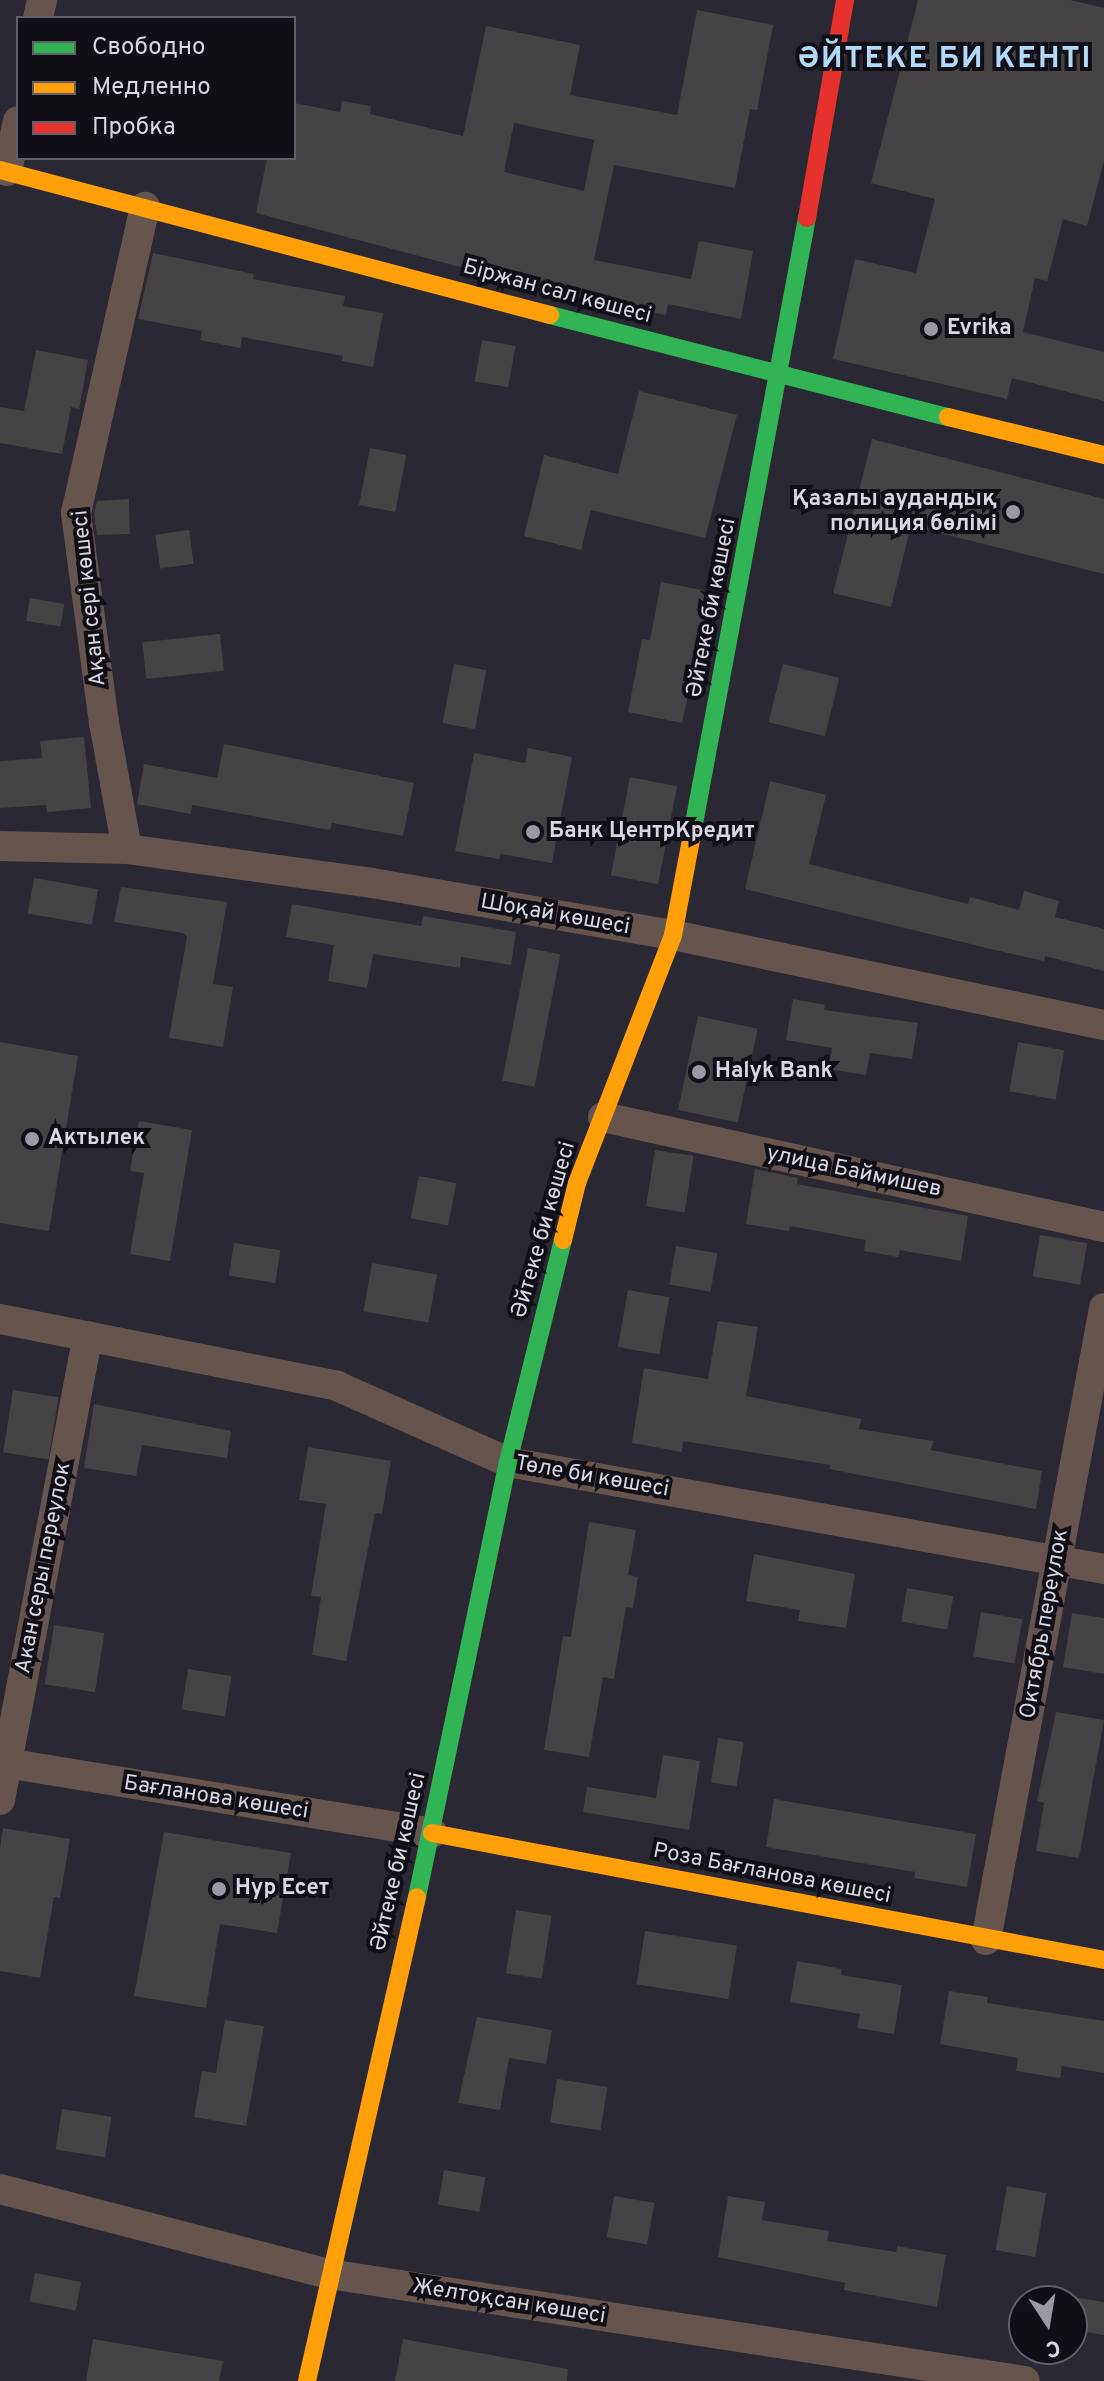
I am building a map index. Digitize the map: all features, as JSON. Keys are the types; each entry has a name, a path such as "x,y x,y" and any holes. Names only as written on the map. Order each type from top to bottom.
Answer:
{"street":[{"name":"Әйтеке би көшесі","path":"307,2381 432,1833 508,1462 577,1183 673,935 780,376 845,0"},
{"path":"4,170 16,128"},
{"name":"Біржан сал көшесі","path":"4,170 780,376 1104,455"},
{"name":"Ақан сері көшесі","path":"127,849 104,723 76,513 145,207"},
{"name":"Шоқай көшесі","path":"0,846 127,849 372,883 673,935 1104,1025"},
{"name":"улица Баймишев","path":"603,1117 1104,1227"},
{"name":"Октябрь переулок","path":"986,1940 1104,1308"},
{"name":"Төле би көшесі","path":"0,1319 337,1386 508,1462 1104,1569"},
{"name":"Акан серы переулок","path":"0,1800 4,1763 88,1336"},
{"name":"Бағланова көшесі","path":"4,1763 432,1833"},
{"name":"Роза Бағланова көшесі","path":"432,1833 1104,1960"},
{"name":"Желтоқсан көшесі","path":"0,2189 329,2274 1025,2381"}],"building":[{"path":"918,0 1070,0 1104,8 1104,160 1087,226 1063,219 1047,281 1035,278 1023,332 1104,352 1104,401 1012,378 1007,399 833,359 855,259 916,273 935,199 871,183"},
{"path":"697,10 773,25 757,110 750,109 735,188 614,165 594,260 691,279 699,241 753,251 741,319 668,304 666,315 585,300 256,213 267,160 296,160 296,103 340,112 342,101 371,106 370,114 463,136 486,26 580,45 570,95 677,115","holes":["514,123 594,140 584,191 504,172"]},
{"path":"153,253 254,274 253,279 345,296 343,306 383,313 373,367 342,361 343,356 242,337 240,348 200,340 202,331 138,319"},
{"path":"482,340 515,346 508,387 475,381"},
{"path":"36,350 88,360 79,409 71,407 62,454 0,443 0,407 24,411"},
{"path":"639,391 737,415 705,538 591,510 581,550 524,536 544,455 618,474"},
{"path":"872,439 1104,499 1104,574 911,526 891,607 833,593"},
{"path":"370,448 406,455 395,512 359,505"},
{"path":"129,499 130,534 97,535 94,514 97,501"},
{"path":"189,530 194,564 160,568 155,535"},
{"path":"661,582 711,592 682,723 628,712 642,639 650,640"},
{"path":"30,598 64,604 60,627 26,621"},
{"path":"220,634 224,671 146,679 142,642"},
{"path":"454,664 486,670 475,729 443,723"},
{"path":"783,664 839,678 825,736 768,722"},
{"path":"84,737 91,808 47,812 46,805 0,808 0,761 42,758 40,741"},
{"path":"224,744 414,783 403,836 332,823 330,830 192,805 191,814 137,804 144,764 217,778"},
{"path":"528,748 572,757 552,863 501,854 499,859 455,851 474,753 525,763"},
{"path":"630,777 677,786 658,884 611,875"},
{"path":"770,781 826,795 809,864 968,904 970,897 1019,910 1024,891 1059,901 1055,917 1104,929 1104,971 1045,956 1044,961 995,950 745,889"},
{"path":"34,878 98,889 92,925 28,913"},
{"path":"121,887 227,902 213,984 233,987 223,1047 169,1038 187,937 183,933 114,922"},
{"path":"292,904 421,926 423,916 516,932 511,965 461,957 460,968 373,954 367,988 328,981 334,945 286,937"},
{"path":"528,948 560,954 535,1087 502,1081"},
{"path":"793,999 825,1005 824,1010 918,1023 912,1059 870,1053 866,1075 829,1069 832,1048 786,1040"},
{"path":"698,1016 758,1029 738,1123 678,1110"},
{"name":"Актылек","path":"0,1042 78,1056 49,1231 0,1223"},
{"path":"1018,1042 1064,1050 1056,1099 1009,1091"},
{"path":"139,1121 192,1130 170,1261 130,1254 144,1173 130,1171"},
{"path":"655,1150 694,1156 685,1212 646,1206"},
{"path":"755,1169 798,1178 797,1184 968,1216 961,1261 900,1250 898,1257 864,1251 866,1240 790,1226 789,1231 746,1224"},
{"path":"419,1176 456,1183 448,1225 411,1218"},
{"path":"1040,1235 1087,1243 1080,1285 1033,1276"},
{"path":"234,1243 280,1250 275,1283 229,1276"},
{"path":"676,1246 717,1253 711,1292 669,1284"},
{"path":"372,1263 437,1274 428,1323 363,1311"},
{"path":"628,1290 669,1297 659,1354 618,1347"},
{"path":"718,1321 758,1327 746,1396 861,1419 859,1429 933,1441 931,1450 1042,1471 1036,1509 829,1469 830,1465 683,1441 682,1452 632,1443 644,1368 708,1379"},
{"path":"13,1390 58,1397 49,1459 3,1452"},
{"path":"94,1404 231,1431 227,1458 142,1445 136,1476 84,1468"},
{"path":"308,1447 391,1461 382,1514 375,1513 346,1661 312,1655 321,1597 311,1596 326,1504 299,1500"},
{"path":"589,1522 636,1530 628,1575 638,1577 633,1608 626,1607 614,1679 603,1677 589,1757 544,1750 563,1636 571,1637"},
{"path":"754,1554 855,1574 846,1628 798,1621 800,1610 746,1601"},
{"path":"907,1588 953,1596 947,1630 901,1621"},
{"path":"981,1612 1022,1619 1015,1664 973,1656"},
{"path":"1072,1613 1104,1618 1104,1674 1063,1667"},
{"path":"54,1625 104,1633 95,1692 45,1684"},
{"path":"188,1669 231,1676 225,1716 182,1709"},
{"path":"1056,1712 1104,1720 1079,1858 1036,1851 1044,1803 1037,1801"},
{"path":"718,1738 744,1742 737,1787 711,1782"},
{"path":"663,1755 700,1761 689,1830 583,1812 587,1787 656,1798"},
{"path":"774,1799 976,1834 967,1887 914,1878 915,1872 766,1847"},
{"path":"3,1828 70,1839 60,1898 54,1897 40,1978 0,1971 0,1848"},
{"path":"164,1832 291,1853 277,1933 220,1924 206,2008 134,1996"},
{"path":"516,1910 552,1916 542,1979 506,1973"},
{"path":"645,1931 737,1946 728,1999 637,1984"},
{"path":"797,1961 842,1969 841,1975 902,1985 894,2034 857,2028 860,2014 790,2002"},
{"path":"949,1991 988,1997 987,2003 1104,2021 1104,2073 1062,2066 1060,2078 1016,2071 1018,2058 940,2044"},
{"path":"477,2017 552,2030 546,2064 509,2058 500,2110 458,2103"},
{"path":"225,2020 264,2026 246,2126 194,2117 202,2071 216,2073"},
{"path":"557,2079 607,2087 600,2130 550,2122"},
{"path":"62,2109 111,2117 105,2157 56,2149"},
{"path":"444,2170 485,2177 479,2212 438,2204"},
{"path":"1007,2186 1046,2193 1035,2257 996,2250"},
{"path":"614,2196 654,2203 647,2244 607,2237"},
{"path":"728,2196 765,2202 762,2220 829,2231 827,2241 896,2252 897,2246 946,2255 937,2307 844,2290 845,2283 718,2257"},
{"path":"35,2273 81,2282 76,2310 29,2301"},
{"path":"1088,2300 1104,2302 1104,2335 1088,2332"},
{"path":"93,2339 223,2361 219,2381 86,2381"},
{"path":"403,2339 568,2369 567,2381 395,2381"}],"traffic: fast":[{"path":"692,834 807,218"},
{"path":"550,315 948,417"},
{"path":"417,1897 508,1462 563,1240"}],"traffic: slow":[{"path":"0,170 550,315"},
{"path":"948,417 1104,455"},
{"path":"563,1240 577,1183 673,935 692,834"},
{"path":"432,1833 1104,1960"},
{"path":"307,2381 417,1897"}],"traffic: jam":[{"path":"807,218 845,0"}],"place":[{"name":"Evrika","path":"931,329"},
{"name":"Қазалы аудандық полиция бөлімі","path":"1013,512"},
{"name":"Банк ЦентрКредит","path":"533,832"},
{"name":"Halyk Bank","path":"699,1072"},
{"name":"Актылек","path":"32,1139"},
{"name":"Нур Есет","path":"219,1889"}],"district":[{"name":"ӘЙТЕКЕ БИ КЕНТІ","path":"945,60"}]}
